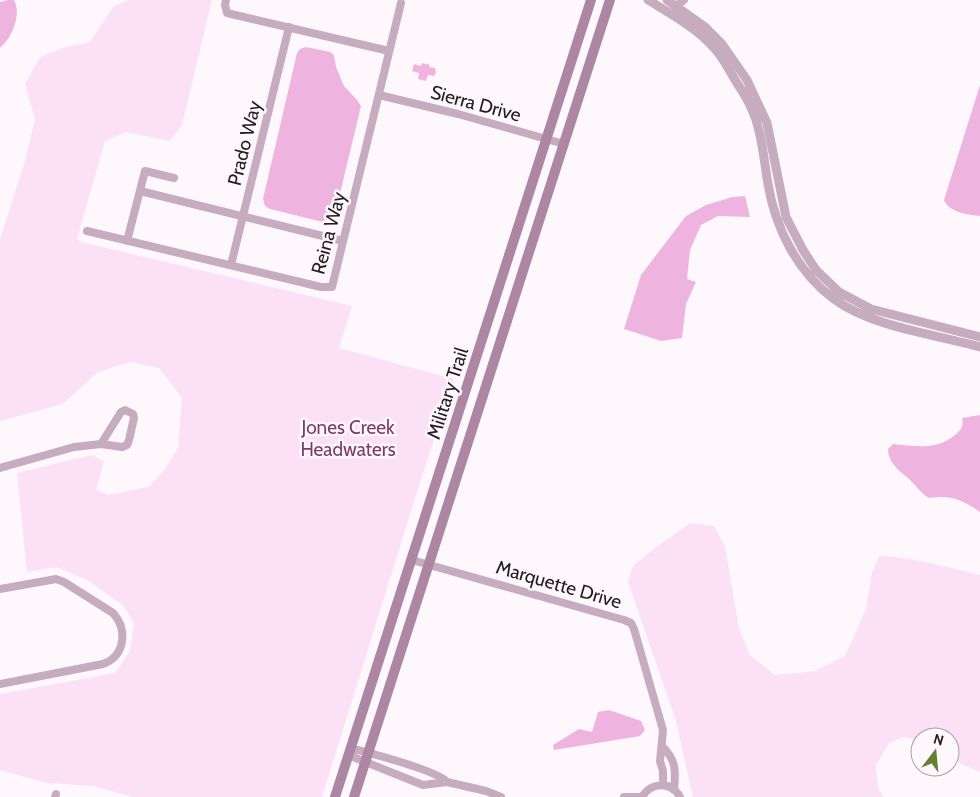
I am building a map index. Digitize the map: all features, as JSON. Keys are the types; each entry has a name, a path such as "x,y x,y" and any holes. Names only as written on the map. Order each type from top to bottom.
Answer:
{"main road":[{"name":"Military Trail","path":"334,797 412,560 591,0"},
{"name":"Military Trail","path":"354,797 610,0"}],"street":[{"path":"226,0 224,5 227,12 389,51"},
{"path":"648,0 689,26 715,48 744,94 756,119 768,186 783,235 813,280 834,299 868,318 980,347"},
{"path":"667,0 677,3 705,27 722,44 747,80 767,123 786,217 802,250 816,270 839,292 871,309 980,337"},
{"path":"677,3 684,0"},
{"name":"Reina Way","path":"87,231 327,288 332,287 401,3"},
{"name":"Prado Way","path":"231,265 289,27"},
{"name":"Sierra Drive","path":"379,95 564,144"},
{"path":"127,241 145,171 174,178"},
{"path":"140,191 343,241"},
{"path":"0,468 74,447 101,444 122,447 127,445 133,414 125,410 121,412 101,444"},
{"name":"Marquette Drive","path":"412,560 630,623 634,629 663,730 660,761 663,771 663,785"},
{"path":"0,590 56,579 64,582 113,614 118,619 122,629 123,640 119,652 110,662 0,683"},
{"name":"Marquette Drive","path":"662,746 670,754 674,762 676,774 674,790"},
{"path":"349,751 425,771 444,778 447,782"},
{"path":"366,757 423,785 447,782 486,791 501,797"},
{"path":"642,797 649,788 663,785 674,790 680,797"},
{"path":"624,797 638,797"}],"green space":[{"name":"Jones Creek Headwaters","path":"128,0 212,0 182,125 170,141 126,132 105,141 77,239 81,242 352,306 339,348 454,379 322,797 133,797 93,786 47,783 0,770 0,694 115,673 130,651 134,623 123,605 87,580 56,567 27,572 17,473 92,455 104,461 96,490 109,495 148,487 162,473 178,448 182,398 159,368 130,362 98,372 63,404 0,421 0,239 25,161 35,119 25,84 40,57 62,48 90,42 113,7"},
{"path":"690,523 714,526 725,546 739,628 750,655 775,675 815,671 845,656 866,609 872,573 879,556 917,560 980,575 980,772 960,763 960,727 910,727 910,738 904,737 889,743 876,765 878,788 884,797 693,797 676,721 628,582 633,566"}],"shaded area":[{"path":"14,0 17,12 16,19 12,32 0,48 0,2"},
{"path":"306,47 330,52 334,55 336,67 344,86 361,106 337,206 333,218 327,223 270,209 265,206 263,199 297,53 300,49"},
{"path":"422,63 435,68 436,72 434,76 428,75 426,81 418,79 419,73 412,71 414,64 421,66"},
{"path":"980,85 980,216 954,210 944,200"},
{"path":"745,196 750,217 718,216 701,225 690,250 687,279 696,282 686,304 682,338 661,341 624,329 641,275 686,216 706,205 732,197"},
{"path":"980,415 980,512 956,499 944,497 929,498 898,469 888,454 888,449 893,444 925,446 948,440 962,428 962,418"},
{"path":"609,710 641,721 645,730 640,736 554,750 553,745 579,729 592,732 598,712"}]}
